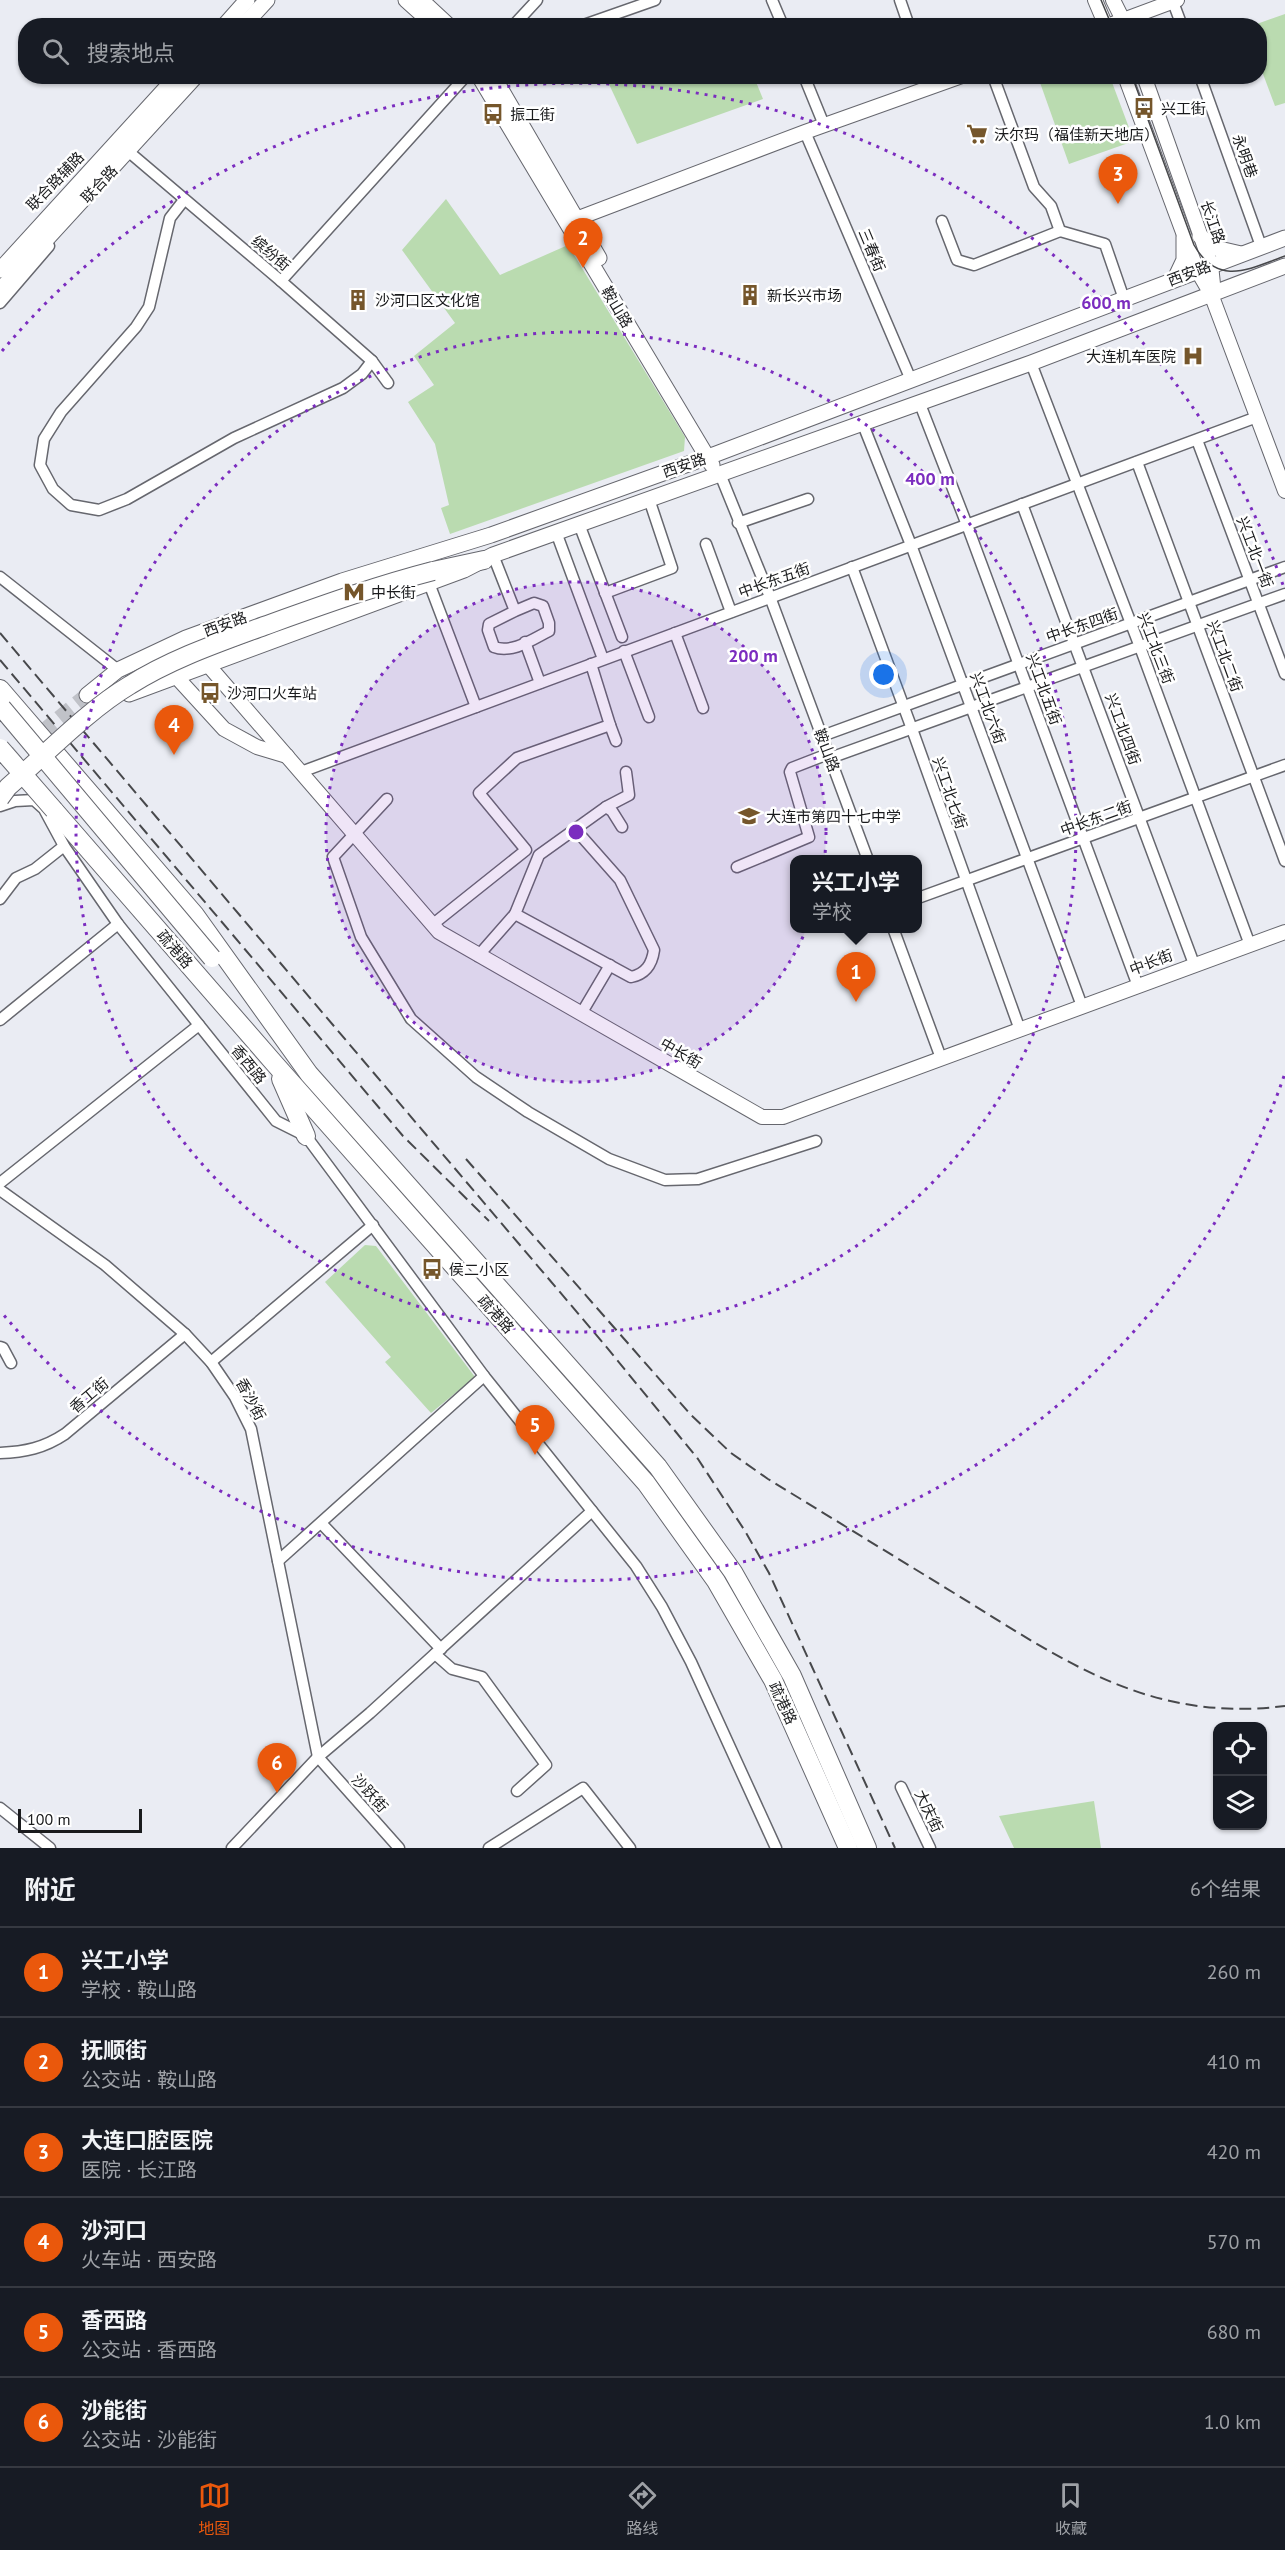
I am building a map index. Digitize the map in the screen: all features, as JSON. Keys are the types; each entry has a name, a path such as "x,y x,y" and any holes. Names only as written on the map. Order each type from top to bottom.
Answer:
{"highway":[{"path":"0,798 8,788 95,711 129,685 145,676 210,646 364,590 431,577 489,557"},
{"path":"0,689 195,915 309,1074"},
{"path":"0,706 309,1074 658,1467 733,1572 792,1676 867,1848"},
{"name":"疏港路","path":"2,758 54,810 274,1063 646,1483 716,1581 773,1680 848,1848"},
{"path":"274,1063 306,1136"}],"main road":[{"path":"231,18 247,0"},
{"path":"250,18 267,0"},
{"path":"406,0 425,18"},
{"path":"421,0 440,18"},
{"name":"联合路","path":"0,270 170,84"},
{"name":"联合路","path":"0,290 189,84"},
{"name":"鞍山路","path":"484,84 711,456"},
{"name":"鞍山路","path":"498,84 720,474"},
{"path":"1200,236 1215,248 1240,254"},
{"path":"1175,279 1184,260 1185,237"},
{"name":"西安路","path":"87,695 118,670 186,638 342,581 491,535 711,456 1285,238"},
{"name":"西安路","path":"489,557 862,422 920,404 1285,266"},
{"path":"101,714 130,693 209,665 431,577"},
{"path":"0,804 21,783"}],"street":[{"path":"520,18 537,0"},
{"path":"604,18 655,0"},
{"path":"772,0 780,18"},
{"path":"900,0 906,18"},
{"path":"1095,0 1103,18"},
{"path":"1113,0 1122,18"},
{"path":"1136,18 1175,1 1180,18"},
{"path":"282,281 459,84"},
{"path":"807,84 825,125"},
{"path":"576,219 825,125 924,84"},
{"path":"996,84 1034,187 1051,206 1060,231"},
{"name":"长江路","path":"1128,84 1185,237 1204,267"},
{"name":"长江路","path":"1147,84 1200,236 1204,267 1211,294"},
{"name":"永明巷","path":"1203,84 1261,246"},
{"name":"联合路辅路","path":"0,260 133,124"},
{"name":"三春街","path":"805,132 910,380"},
{"path":"0,303 126,155"},
{"name":"缤纷街","path":"126,155 282,281 372,361 388,383"},
{"path":"184,200 171,218 149,308 136,327 61,412 44,439 40,465 53,489 71,505 99,510 127,499 234,438 343,388 362,374 372,361"},
{"path":"942,221 957,260 974,265 1060,231 1105,244 1124,299"},
{"path":"1211,294 1285,491"},
{"name":"兴工北三街","path":"1031,363 1140,647 1250,945"},
{"name":"兴工北五街","path":"920,404 1028,687 1138,986"},
{"name":"中长东五街","path":"302,772 1257,417"},
{"name":"兴工北六街","path":"862,422 911,545 1082,1006"},
{"name":"兴工北一街","path":"1197,440 1285,674"},
{"name":"兴工北二街","path":"1137,462 1285,861"},
{"name":"鞍山路","path":"720,474 770,597 866,855"},
{"path":"738,523 808,498"},
{"path":"605,593 672,568 649,499"},
{"name":"兴工北四街","path":"1022,504 1194,964"},
{"path":"579,524 622,637"},
{"path":"556,532 603,659"},
{"path":"706,544 731,612"},
{"path":"489,557 515,611"},
{"name":"兴工北七街","path":"852,567 1020,1030"},
{"name":"中长东四街","path":"822,736 1285,567"},
{"path":"0,577 118,670"},
{"path":"431,577 476,707"},
{"path":"737,867 809,837 790,772 792,768 912,729 1285,594"},
{"path":"534,603 543,606 549,623 549,631 501,650 494,647 488,630 489,624 515,611 534,603"},
{"path":"675,633 703,708"},
{"name":"中长街","path":"186,638 439,932 762,1117 783,1117 1285,932"},
{"path":"525,642 540,683"},
{"path":"624,651 649,717"},
{"path":"154,652 225,729 257,747 287,756"},
{"path":"591,664 616,741"},
{"path":"160,681 188,689"},
{"path":"432,926 526,850 479,793 517,758 610,725"},
{"name":"中长东二街","path":"922,897 1285,765"},
{"path":"478,956 515,914 539,855 606,807 629,795 626,772"},
{"path":"387,799 333,857 361,937 411,1019 476,1077 528,1112 609,1159 666,1180 698,1179 816,1141"},
{"name":"香西路","path":"0,804 34,800 44,809 64,846 118,924 276,1121 306,1136 484,1376 636,1566 662,1607 691,1662 776,1848"},
{"path":"606,807 612,811 622,827"},
{"path":"515,914 631,977 640,976 649,967 654,950 620,880 575,829"},
{"path":"0,899 16,878 35,869 64,846"},
{"path":"0,1020 118,924"},
{"path":"895,933 941,1058"},
{"path":"581,1014 610,965"},
{"path":"0,1183 199,1024"},
{"name":"香沙街","path":"0,1190 105,1265 185,1334 211,1362 235,1396 251,1429 318,1757"},
{"path":"211,1362 373,1225"},
{"name":"香工街","path":"0,1453 22,1452 51,1443 65,1434 185,1334"},
{"path":"0,1347 3,1348 11,1364"},
{"path":"278,1561 484,1376"},
{"path":"232,1848 318,1757 592,1511"},
{"path":"321,1523 453,1669 482,1677 546,1765 517,1791"},
{"name":"沙跃街","path":"318,1757 399,1848"},
{"name":"大庆街","path":"901,1787 930,1848"},
{"path":"489,1848 583,1788 630,1848"},
{"path":"0,1808 50,1848"}],"green space":[{"path":"1285,14 1285,103 1275,106 1267,84 1267,20"},
{"path":"609,84 757,84 763,99 637,144"},
{"path":"1040,84 1113,84 1134,141 1069,164"},
{"path":"446,199 500,275 568,245 685,437 684,451 450,534 441,508 449,505 435,444 408,402 434,385 414,356 455,323 402,250"},
{"path":"365,1245 376,1246 475,1377 431,1413 385,1362 391,1357 325,1282"},
{"path":"1094,1801 1101,1848 1014,1848 999,1816"}],"tunnel":[{"path":"6,762 87,695"}],"tram line":[{"path":"1101,0 1109,18"},
{"path":"1135,84 1194,245 1203,258 1213,266 1235,271 1259,266 1285,256"}],"railway":[{"path":"0,633 604,1344 698,1459 745,1531 769,1573 895,1848"},
{"path":"0,660 403,1136 489,1221"},
{"path":"466,1159 691,1415 731,1453 768,1479 1032,1641 1109,1681 1149,1695 1191,1705 1236,1709 1285,1706"}],"place":[{"name":"兴工街","path":"1144,108"},
{"name":"振工街","path":"493,114"},
{"name":"沃尔玛（福佳新天地店）","path":"977,134"},
{"name":"大连口腔医院","path":"1118,204"},
{"name":"抚顺街","path":"583,268"},
{"name":"新长兴市场","path":"750,295"},
{"name":"沙河口区文化馆","path":"358,300"},
{"name":"大连机车医院","path":"1193,356"},
{"name":"中长街","path":"354,592"},
{"name":"沙河口火车站","path":"210,693"},
{"name":"沙河口","path":"174,755"},
{"name":"大连市第四十七中学","path":"749,816"},
{"name":"兴工小学","path":"856,1002"},
{"name":"侯二小区","path":"432,1269"},
{"name":"香西路","path":"535,1455"},
{"name":"沙能街","path":"277,1793"}]}
